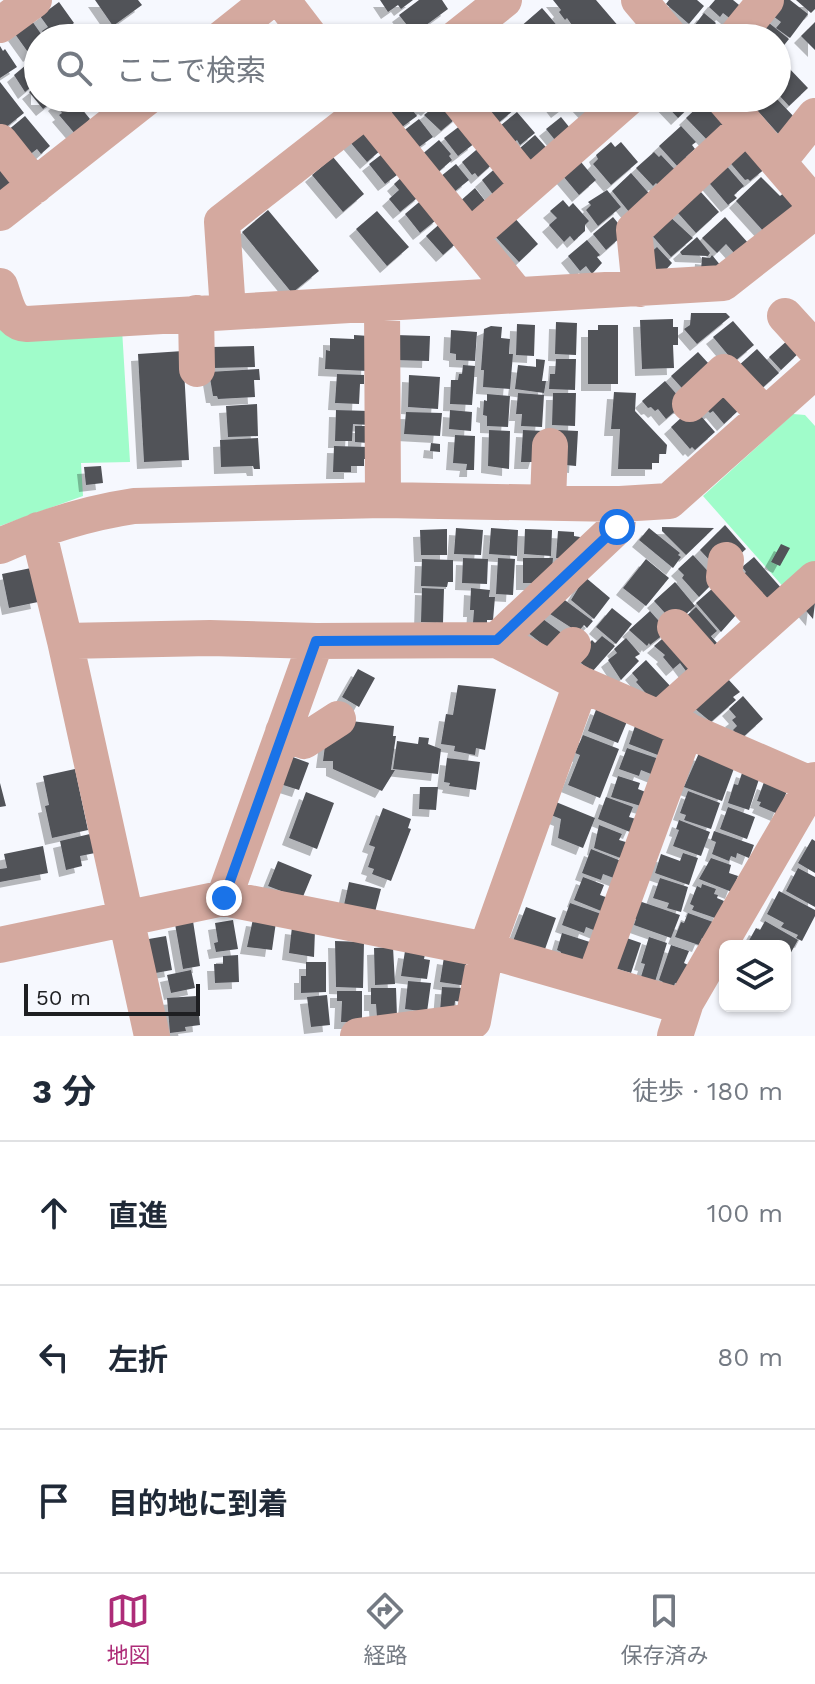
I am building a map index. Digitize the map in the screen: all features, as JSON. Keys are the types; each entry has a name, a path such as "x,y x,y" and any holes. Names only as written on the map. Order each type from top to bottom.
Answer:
{"street":[{"path":"240,24 270,0"},
{"path":"282,0 300,24"},
{"path":"474,24 504,0"},
{"path":"746,24 766,0"},
{"path":"0,213 128,112"},
{"path":"197,369 212,312 222,222 356,112"},
{"path":"376,112 517,295"},
{"path":"468,112 528,185"},
{"path":"471,236 612,112"},
{"path":"0,286 12,318 18,323 723,283 815,208 779,161 734,112"},
{"path":"779,161 815,116"},
{"path":"640,289 634,230 746,126"},
{"path":"0,142 35,186"},
{"path":"382,303 383,500"},
{"path":"785,316 815,349"},
{"path":"690,404 724,372 765,415"},
{"path":"0,546 96,512 134,506 383,500 620,504 669,501 765,415 809,389"},
{"path":"548,502 550,446"},
{"path":"497,640 617,527 620,504"},
{"path":"38,530 152,1036"},
{"path":"726,560 724,577 766,623"},
{"path":"594,980 674,723 713,670 815,579"},
{"path":"675,627 713,670"},
{"path":"65,641 210,638 497,640 568,666 674,723 814,784 686,1002 675,1036"},
{"path":"224,898 316,641"},
{"path":"358,1036 473,1021 486,950 568,666"},
{"path":"283,732 304,741 338,719"},
{"path":"0,945 224,898 486,950 674,1004 686,1002"}],"green space":[{"path":"0,314 9,337 122,329 130,462 81,463 83,496 0,526"},
{"path":"793,414 805,415 815,426 815,564 786,590 703,496"}],"building":[{"path":"95,0 138,0 142,5 116,24 112,24"},
{"path":"380,0 413,0 401,9 398,5 388,12"},
{"path":"419,0 442,0 448,9 428,24 406,24 399,15"},
{"path":"553,0 596,0 617,24 571,24 559,12 561,10"},
{"path":"669,0 697,0 704,6 689,24 666,4"},
{"path":"715,0 733,0 744,9 737,24 723,13 720,17 709,7"},
{"path":"781,0 790,0 808,14 791,37 791,24 779,24 781,22 773,16"},
{"path":"796,0 815,0 815,9 811,13"},
{"path":"59,2 74,23 46,24 40,16"},
{"path":"542,8 556,24 524,24"},
{"path":"704,13 716,23 715,24 696,24"},
{"path":"815,22 815,50 801,36"},
{"path":"24,27 24,47 15,34"},
{"path":"0,46 17,67 0,78"},
{"path":"24,67 24,90 14,75"},
{"path":"791,70 808,88 791,104"},
{"path":"0,82 24,113 0,132"},
{"path":"84,112 90,119 76,135 59,115"},
{"path":"388,112 414,112 417,116 398,130"},
{"path":"428,112 455,112 460,115 441,131 424,115"},
{"path":"487,112 511,112 496,125"},
{"path":"517,112 535,133 520,145 517,140 512,144 495,130"},
{"path":"692,112 720,112 729,121 712,145 686,118"},
{"path":"759,112 789,112 798,121 782,138"},
{"path":"25,116 50,146 41,154 37,149 28,156 7,131"},
{"path":"561,117 574,133 559,145 546,129"},
{"path":"419,119 433,137 415,150 402,132"},
{"path":"465,122 475,143 458,156 444,138"},
{"path":"681,126 696,142 692,145 695,149 686,157 689,159 679,168 659,146"},
{"path":"365,130 381,150 367,162 350,142"},
{"path":"535,135 553,155 532,169 520,148"},
{"path":"439,140 451,154 452,160 436,174 420,156"},
{"path":"611,142 615,147 621,142 638,162 611,185 593,164 598,159 596,155"},
{"path":"742,144 766,168 750,181 745,180 726,158"},
{"path":"482,145 496,161 478,177 475,173 472,175 462,162"},
{"path":"386,151 397,175 385,184 369,164"},
{"path":"654,152 678,173 662,189 656,183 653,186 636,168"},
{"path":"333,157 364,194 343,212 312,175"},
{"path":"0,162 21,181 0,198"},
{"path":"581,162 596,180 579,195 563,176"},
{"path":"724,163 744,186 728,205 705,178"},
{"path":"456,164 469,180 454,192 435,181"},
{"path":"499,165 512,179 497,200 482,180"},
{"path":"631,173 654,199 634,218 612,191"},
{"path":"405,174 422,194 400,212 389,199 399,190 394,184"},
{"path":"761,177 780,196 785,192 796,203 765,233 736,201"},
{"path":"475,188 490,207 474,221 458,203"},
{"path":"607,190 621,207 598,226 586,210 591,205 588,202"},
{"path":"700,191 719,212 696,233 678,213"},
{"path":"424,198 440,217 420,233 405,214"},
{"path":"563,200 569,207 573,203 589,221 585,231 574,241 570,236 564,242 549,225 557,218 550,211"},
{"path":"268,210 319,271 292,293 242,232"},
{"path":"377,211 409,247 387,266 356,229"},
{"path":"512,215 538,244 519,262 492,233"},
{"path":"668,215 693,238 671,257 649,232"},
{"path":"613,217 622,228 622,236 606,250 593,234"},
{"path":"725,217 749,244 735,254 726,244 717,253 702,238"},
{"path":"443,221 460,240 443,255 426,236"},
{"path":"697,237 710,253 708,256 682,255 680,252"},
{"path":"587,240 600,255 597,257 602,263 592,274 586,266 580,271 568,256"},
{"path":"657,247 672,263 663,273 648,267 648,255"},
{"path":"712,255 721,266 701,270 702,257 710,258"},
{"path":"691,313 726,313 730,317 697,344 684,329 690,325"},
{"path":"673,319 673,327 678,327 678,345 673,345 674,368 642,369 640,320"},
{"path":"733,321 754,345 734,362 713,337"},
{"path":"556,322 577,323 576,355 555,354"},
{"path":"517,324 535,325 534,356 516,355"},
{"path":"598,325 618,325 618,384 588,384 588,330 598,330"},
{"path":"502,327 501,338 510,339 509,354 513,354 510,389 483,387 484,329"},
{"path":"451,330 477,332 475,361 456,360 456,354 450,353"},
{"path":"354,335 369,336 368,371 325,369 330,338 354,339"},
{"path":"395,335 430,336 429,361 394,360"},
{"path":"789,339 801,351 781,370 769,357"},
{"path":"254,346 255,367 213,368 212,347"},
{"path":"757,349 779,373 759,391 737,367"},
{"path":"183,351 189,460 144,462 138,354"},
{"path":"698,352 709,364 690,397 671,376"},
{"path":"536,359 545,360 544,393 515,389 518,365 536,367"},
{"path":"556,359 576,359 575,390 549,389 550,374 555,374"},
{"path":"463,365 475,366 472,405 450,404 451,380 458,380"},
{"path":"259,369 260,380 254,380 255,397 218,399 213,396 209,372"},
{"path":"337,374 364,375 364,384 360,384 359,404 335,403"},
{"path":"409,375 440,377 438,409 408,407"},
{"path":"665,381 687,406 680,407 666,419 658,409 648,408 642,401"},
{"path":"720,383 739,410 724,424 713,411 710,413 699,402"},
{"path":"614,392 636,393 635,411 667,445 666,454 659,454 659,463 652,463 652,469 618,469 620,429 611,429"},
{"path":"518,393 544,395 542,427 521,426 522,414 516,414"},
{"path":"553,393 576,393 575,426 552,425"},
{"path":"487,394 510,396 508,427 487,426 487,416 483,415"},
{"path":"257,404 258,436 228,437 226,406"},
{"path":"693,407 715,432 695,450 690,449 671,427"},
{"path":"336,410 369,411 369,425 353,424 352,441 335,441"},
{"path":"450,410 472,412 471,431 449,429"},
{"path":"406,412 442,413 440,436 404,434"},
{"path":"355,426 369,426 368,443 355,442"},
{"path":"489,430 510,431 509,469 488,466"},
{"path":"523,430 544,431 535,462 521,462"},
{"path":"557,430 578,431 576,466 555,464"},
{"path":"455,435 475,436 474,470 466,470 467,464 453,463"},
{"path":"258,438 260,469 253,466 221,467 220,440"},
{"path":"431,443 440,444 440,452 430,451"},
{"path":"334,446 369,447 369,459 364,459 364,466 351,466 351,472 333,472"},
{"path":"101,466 103,483 86,485 84,467"},
{"path":"725,525 746,549 735,559 714,565 700,550"},
{"path":"662,527 714,528 686,555 662,531"},
{"path":"456,528 483,530 481,555 454,554"},
{"path":"491,528 518,530 517,556 489,554"},
{"path":"649,528 680,553 678,555 681,557 673,568 639,540"},
{"path":"447,529 447,555 421,555 420,530"},
{"path":"525,529 552,530 551,556 524,554"},
{"path":"558,531 574,532 574,536 580,537 578,548 567,559 556,558"},
{"path":"781,544 790,548 780,566 771,562"},
{"path":"693,555 716,580 699,597 678,569"},
{"path":"754,557 782,589 762,608 737,580 746,572 742,567"},
{"path":"463,558 488,559 487,584 462,583"},
{"path":"498,558 515,559 513,595 496,594"},
{"path":"523,558 553,558 552,570 541,579 536,579 536,583 523,583"},
{"path":"422,559 453,560 453,582 448,582 447,587 421,586"},
{"path":"646,559 669,578 646,606 623,588"},
{"path":"31,568 38,602 9,608 2,574"},
{"path":"585,577 610,598 594,619 571,600"},
{"path":"675,582 695,606 675,624 654,601"},
{"path":"422,588 444,589 443,623 421,622"},
{"path":"471,588 490,590 489,597 495,597 493,620 487,620 487,624 473,623"},
{"path":"713,588 736,615 721,632 696,603"},
{"path":"562,598 593,621 587,628 584,625 578,632 550,614"},
{"path":"811,598 815,603 813,619 802,606"},
{"path":"696,607 717,631 711,636 717,643 707,651 681,621"},
{"path":"612,608 632,624 616,644 596,627"},
{"path":"650,611 668,631 647,646 629,630"},
{"path":"539,616 567,637 554,653 527,632"},
{"path":"669,633 697,662 686,671 680,663 673,669 663,657 665,655 654,646"},
{"path":"602,636 615,646 592,672 575,658 592,640 595,643"},
{"path":"626,638 640,654 635,657 639,661 621,680 608,660 617,653 614,649"},
{"path":"646,660 672,688 658,701 651,699 632,673"},
{"path":"358,669 375,678 359,707 342,697"},
{"path":"727,678 740,692 733,697 736,700 711,722 694,708"},
{"path":"458,685 496,689 485,750 476,748 475,755 454,751 455,746 441,744 446,714 453,715"},
{"path":"743,696 763,719 741,739 733,730 737,726 732,720 736,717 729,709"},
{"path":"597,707 628,719 618,743 588,731"},
{"path":"351,721 394,726 393,736 396,736 391,770 395,770 382,791 333,769 333,761 323,761 326,738"},
{"path":"636,723 666,734 663,757 629,744"},
{"path":"583,735 619,749 600,798 568,785 580,755 575,753"},
{"path":"419,737 429,738 428,744 441,749 438,774 393,769 397,741 418,744"},
{"path":"627,748 662,760 656,776 641,770 639,776 619,769"},
{"path":"699,753 736,763 722,801 684,787"},
{"path":"290,756 309,763 299,790 280,784"},
{"path":"447,758 480,762 476,790 449,786 450,783 444,782"},
{"path":"75,769 88,830 52,838 43,776"},
{"path":"743,770 760,776 749,810 728,803 734,784 738,785"},
{"path":"618,776 640,783 638,789 648,793 644,807 611,797"},
{"path":"764,782 787,791 778,814 759,806 761,802 757,801"},
{"path":"0,783 6,806 0,807"},
{"path":"420,787 438,787 436,810 419,809"},
{"path":"688,791 720,803 711,829 684,820 686,815 680,813"},
{"path":"306,792 334,803 317,849 289,838"},
{"path":"606,797 633,807 629,817 636,819 630,832 598,819"},
{"path":"556,802 595,818 583,848 558,838 561,819 551,815"},
{"path":"728,807 755,817 747,839 720,829"},
{"path":"383,808 411,819 408,828 411,829 391,881 372,874 374,869 368,867 375,847 369,845"},
{"path":"679,820 710,832 701,856 673,846"},
{"path":"599,825 622,834 619,840 629,843 623,859 594,848"},
{"path":"714,831 754,845 749,858 737,853 736,858 731,856 729,861 712,854 716,842 711,840"},
{"path":"90,834 95,853 80,856 82,866 66,870 60,841"},
{"path":"812,839 815,841 815,873 798,863"},
{"path":"43,846 48,873 0,882 0,869 7,868 4,854"},
{"path":"591,849 626,863 619,880 603,874 601,880 582,873"},
{"path":"683,853 698,858 689,885 655,873 661,854 680,861"},
{"path":"711,858 731,865 729,873 738,876 732,892 699,879"},
{"path":"278,861 312,875 302,899 268,886"},
{"path":"798,868 815,877 815,907 786,891"},
{"path":"583,877 604,885 600,895 611,899 606,913 574,900"},
{"path":"660,878 688,887 681,912 667,908 669,903 653,898"},
{"path":"349,882 381,889 375,912 344,905"},
{"path":"702,884 716,889 714,894 724,901 718,919 692,910 694,906 690,904 697,886 701,888"},
{"path":"779,891 815,910 802,941 796,938 798,935 781,927 784,923 767,914"},
{"path":"636,900 680,915 671,938 634,925 636,919 630,917"},
{"path":"570,903 607,916 601,933 586,927 584,933 562,925"},
{"path":"526,907 556,918 544,952 513,941"},
{"path":"688,913 713,922 707,939 702,938 699,945 675,937"},
{"path":"253,919 276,922 272,950 247,947"},
{"path":"233,920 238,949 216,952 215,923"},
{"path":"193,921 200,966 183,969 175,924"},
{"path":"765,921 798,940 791,952 791,940 749,940 756,928 760,930"},
{"path":"292,927 315,930 314,957 289,953"},
{"path":"562,933 596,944 582,963 560,956 561,952 557,950"},
{"path":"618,935 641,943 631,973 612,967"},
{"path":"166,936 172,970 150,974 143,940"},
{"path":"649,937 667,943 654,985 640,980 645,964 641,963"},
{"path":"335,941 364,942 363,988 336,987"},
{"path":"671,945 689,951 684,963 688,965 682,985 675,983 673,989 662,985 663,982 659,980"},
{"path":"393,947 395,984 375,985 374,948"},
{"path":"405,951 425,954 424,959 430,960 427,979 401,976"},
{"path":"238,955 239,982 215,983 214,964 223,964 223,956"},
{"path":"444,957 466,961 467,986 440,982"},
{"path":"306,962 326,962 326,992 301,993 301,976 306,976"},
{"path":"191,970 195,988 171,993 167,975"},
{"path":"408,981 431,983 427,1012 405,1009"},
{"path":"442,987 462,988 463,1002 455,1001 454,1009 440,1011"},
{"path":"371,988 396,988 397,1017 377,1018 376,1004 371,1004"},
{"path":"337,991 362,991 362,1022 341,1022 342,1001 337,1001"},
{"path":"327,995 330,1025 311,1027 307,997"},
{"path":"197,996 200,1025 170,1033 167,998"}],"route":[{"path":"224,898 316,641 497,640 617,527"}]}
